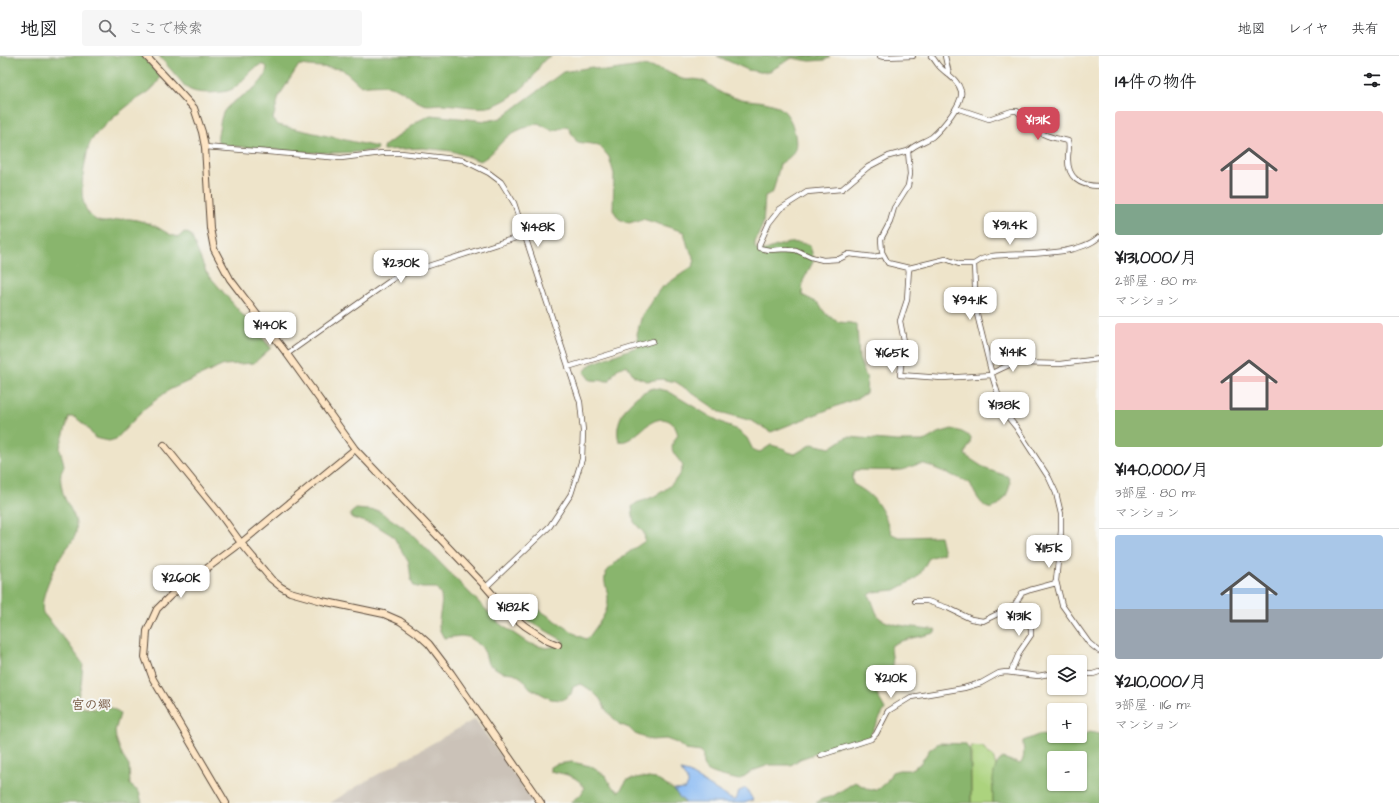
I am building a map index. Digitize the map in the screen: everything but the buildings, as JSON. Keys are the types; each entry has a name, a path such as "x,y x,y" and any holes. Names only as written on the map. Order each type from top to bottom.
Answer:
{"street":[{"path":"146,56 194,108 205,147 210,228 214,249 230,279 287,354 355,449 507,611 524,626 558,645"},
{"path":"880,56 913,56"},
{"path":"883,254 874,257 849,254 839,259 823,260 811,257 796,250 769,250 759,248 759,245 769,223 780,209 786,205 807,192 842,189 868,167 889,156 908,151 931,137 943,126 956,108 962,93 959,85 950,74 940,67 932,56"},
{"path":"945,56 950,74"},
{"path":"956,108 989,119 1005,113 1017,111 1035,130 1050,137 1068,141 1070,145 1067,164 1074,179 1083,184 1099,186"},
{"path":"205,147 341,158 382,153 401,153 462,160 490,173 501,182 514,203 580,402 583,431 582,459 571,494 550,526 486,587"},
{"path":"908,151 910,174 908,186 894,208 890,222 881,239 883,254 888,264 909,268 946,260 958,264 974,264 982,259 992,256 1077,249 1099,237"},
{"path":"287,354 397,276 525,235"},
{"path":"974,264 976,310 1003,412 1016,427 1049,478 1056,493 1061,514 1061,531 1056,583 1062,605 1090,643 1099,651"},
{"path":"909,268 906,300 900,321 904,341 900,375 942,378 992,374 1009,365 1060,364 1099,359"},
{"path":"568,367 653,341"},
{"path":"164,445 220,514 240,543 281,587 290,592 322,601 384,614 400,621 429,644 451,672 541,803"},
{"path":"226,803 153,679 145,657 148,631 157,609 171,595 240,543 355,449"},
{"path":"914,601 927,601 948,608 971,619 983,620 1014,606 1022,593 1056,583"},
{"path":"1010,672 1020,651 1031,635 1031,629 1017,602"},
{"path":"821,756 871,739 876,734 888,711 911,697 964,688 981,683 998,673 1010,672 1038,676 1047,674"},
{"path":"1087,674 1099,672"}],"shaded area":[{"path":"475,719 534,803 330,803 361,784"}],"green space":[{"path":"0,56 142,56 160,77 155,85 146,94 116,115 91,141 85,163 82,186 83,201 86,209 90,215 100,222 131,219 152,225 179,237 184,232 191,235 206,272 271,348 254,363 224,365 169,390 145,408 116,439 109,441 95,438 86,426 75,417 69,417 60,447 64,465 61,472 63,494 75,520 76,532 51,575 43,599 43,613 83,664 81,685 77,700 80,707 94,709 104,704 120,714 115,731 116,739 123,757 129,766 130,785 139,792 142,803 0,803"},
{"path":"159,56 551,56 545,60 524,87 514,95 498,104 487,107 446,104 425,105 397,88 387,85 361,86 342,69 299,65 279,96 273,119 278,125 377,147 377,150 318,153 220,145 218,135 221,118 224,111 229,105 256,87 265,75 267,67 263,65 258,66 238,85 227,91 201,93 186,87"},
{"path":"717,56 829,56 829,58 825,60 810,61 792,58 768,72 760,72 748,70"},
{"path":"641,66 659,69 684,80 700,80 726,95 769,103 777,106 785,112 791,121 796,146 791,156 780,164 773,192 765,196 763,224 755,242 755,248 761,252 779,245 792,243 810,246 814,260 803,281 802,295 818,303 826,314 838,322 851,323 857,326 859,359 867,379 866,393 860,397 771,432 752,421 720,412 676,382 661,379 647,381 634,376 627,365 617,369 609,381 590,380 584,372 591,364 639,346 637,334 642,315 660,289 693,266 695,260 688,247 684,232 643,219 629,223 619,219 613,210 614,174 609,157 599,145 577,142 567,126 553,131 538,123 521,129 510,135 491,154 480,161 452,151 423,148 383,150 383,147 418,121 431,115 487,121 501,118 563,72 592,67 605,71"},
{"path":"654,388 668,391 711,417 737,430 747,438 753,450 760,452 771,445 795,454 812,444 830,448 848,437 897,441 924,441 938,433 952,429 971,437 970,444 965,453 966,456 986,469 1007,476 1010,485 1005,498 996,507 991,508 986,507 981,502 970,483 925,464 918,464 900,470 855,471 852,477 853,484 868,494 878,504 892,534 899,537 940,536 944,553 929,558 920,574 915,579 895,590 874,592 869,595 875,611 882,620 905,626 936,630 934,633 907,639 892,645 891,648 895,681 894,684 879,687 876,693 885,709 868,739 831,748 800,759 791,765 769,765 752,771 739,780 710,772 704,767 701,752 686,750 677,743 666,739 651,740 635,734 629,728 619,724 606,710 600,699 583,685 580,684 573,687 571,694 562,700 551,699 530,688 523,679 514,673 502,672 488,664 481,646 468,637 461,636 444,638 439,628 442,601 436,588 422,588 414,586 411,579 409,563 393,536 377,526 352,518 350,515 356,509 379,511 410,532 500,624 528,643 546,648 557,646 564,641 515,613 524,600 586,639 599,623 607,609 608,595 605,582 606,573 618,561 645,541 644,533 634,522 632,507 637,503 659,494 674,482 683,466 673,452 672,448 674,440 678,435 677,432 673,424 667,420 661,419 650,423 630,439 619,441 619,424 621,416 626,408 639,395"},
{"path":"1090,732 1099,734 1099,803 993,803 994,772 999,761 1003,758 1020,764 1024,756 1023,741 1038,735 1047,736 1047,743 1087,743 1087,734"},
{"path":"939,743 965,744 970,750 971,803 816,803 819,800 833,796 855,782 870,790 878,789 887,781 892,772 909,770 920,764 930,749"},
{"path":"971,746 983,747 993,756 996,766 993,783 993,803 971,803"},
{"path":"572,762 590,766 606,776 611,786 619,792 627,780 641,777 656,779 674,790 686,803 571,803 583,792 584,788 578,780 565,774 550,771 550,767 557,764"}],"water":[{"path":"681,771 689,773 731,799 736,800 739,791 746,788 753,800 744,803 686,803 674,790 685,789 688,785 688,782"}],"district":[{"name":"宮の郷","path":"91,705"}]}
